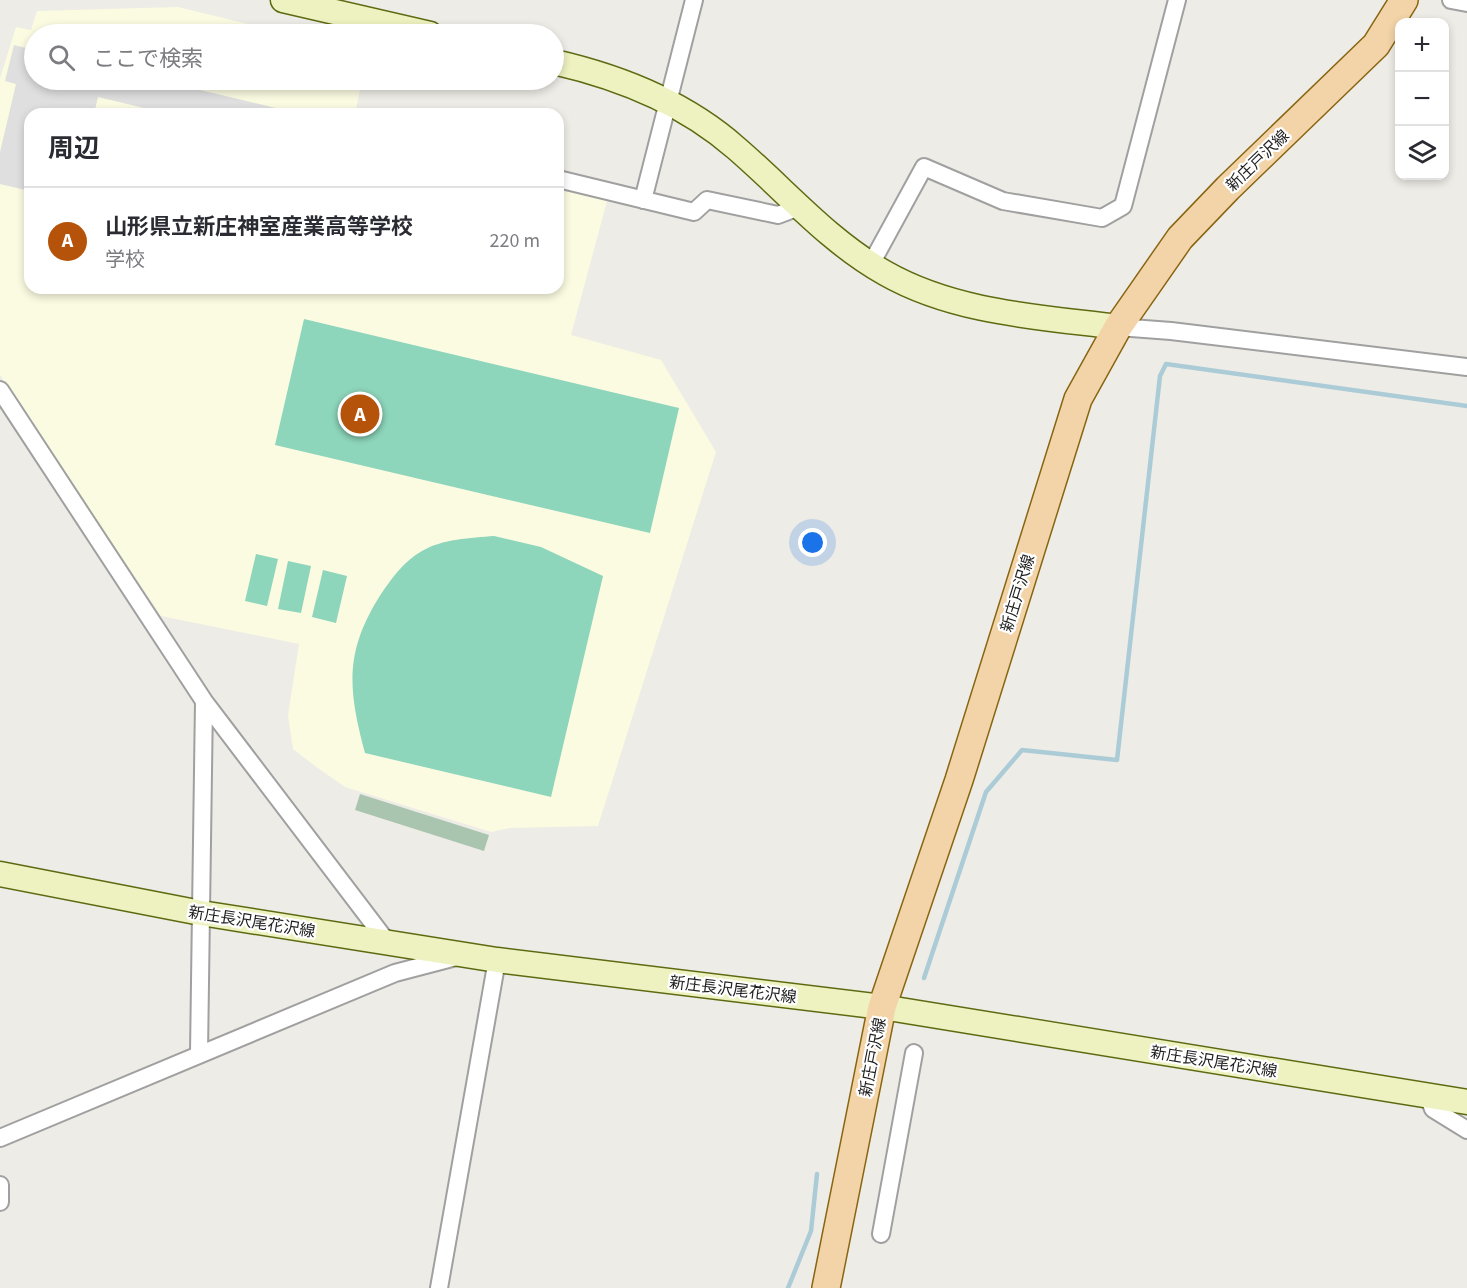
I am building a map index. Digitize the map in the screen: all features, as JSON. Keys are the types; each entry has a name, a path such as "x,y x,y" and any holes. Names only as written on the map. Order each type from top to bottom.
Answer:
{"main road":[{"path":"283,0 387,24"},
{"name":"新庄戸沢線","path":"826,1288 882,1007 959,780 1078,399 1118,327 1180,238 1228,188 1376,45 1404,0"},
{"path":"564,65 636,86 668,105 696,117 735,147 838,241 886,274 945,300 1002,312 1118,327"},
{"name":"新庄長沢尾花沢線","path":"0,874 201,913 496,960 882,1007 1467,1102"}],"street":[{"path":"643,200 694,0"},
{"path":"871,264 924,167 1003,201 1102,218 1123,206 1177,0"},
{"path":"1451,0 1467,3"},
{"path":"564,180 694,212 707,200 778,215 799,207"},
{"path":"1118,327 1171,331 1467,367"},
{"path":"0,390 204,701 388,943"},
{"path":"199,1053 204,701"},
{"path":"0,1138 395,973 469,955"},
{"path":"439,1288 496,960"},
{"path":"881,1234 914,1053"},
{"path":"1428,1096 1433,1109 1467,1130"},
{"path":"0,1185 0,1203"}],"shaded area":[{"path":"178,7 248,24 33,24 37,11"},
{"path":"16,27 24,29 24,90 360,90 356,108 24,108 24,294 564,294 564,178 610,190 571,335 661,360 716,452 598,826 510,828 491,832 345,787 293,749 288,715 299,644 161,616 0,375 0,78"},
{"path":"14,45 24,48 24,90 200,90 276,108 144,108 98,97 95,108 24,108 24,190 0,184 0,152 16,84 5,81"},
{"path":"360,794 489,835 484,851 355,810"}],"green space":[{"path":"304,319 679,408 650,533 275,445"},
{"path":"494,536 541,547 603,576 551,797 365,753 359,730 353,690 355,653 360,634 385,588 399,570 430,547 457,540"},
{"path":"256,554 278,559 267,606 245,601"},
{"path":"288,561 311,566 301,613 278,609"},
{"path":"323,570 347,576 336,623 312,617"}],"waterway":[{"path":"924,978 986,792 1022,750 1117,760 1160,376 1166,364 1467,406"},
{"path":"788,1288 811,1231 817,1174"}],"place":[{"name":"山形県立新庄神室産業高等学校","path":"360,414"}]}
